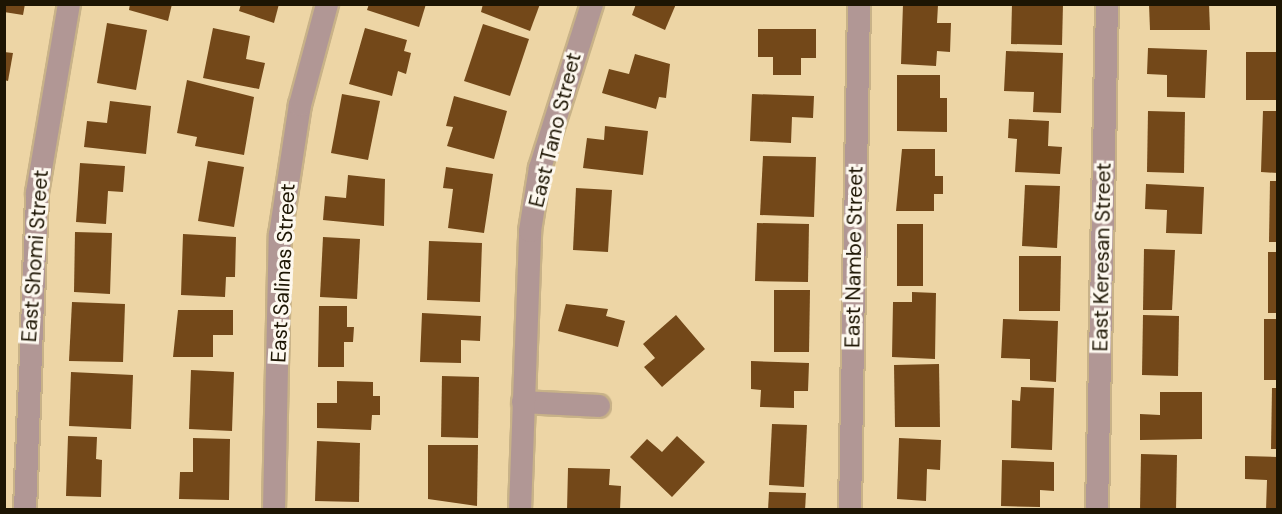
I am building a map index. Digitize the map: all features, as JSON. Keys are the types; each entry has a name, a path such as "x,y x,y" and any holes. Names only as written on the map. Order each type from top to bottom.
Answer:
{"street":[{"name":"East Shomi Street","path":"25,510 37,193 69,4"},
{"name":"East Salinas Street","path":"274,510 280,236 300,105 327,4"},
{"name":"East Tano Street","path":"520,510 528,267 540,168 592,4"},
{"name":"East Nambe Street","path":"850,510 859,4"},
{"name":"East Keresan Street","path":"1097,510 1107,4"},
{"path":"523,402 598,406"}],"building":[{"path":"4,4 25,4 23,15 4,12"},
{"path":"130,4 172,4 168,21 129,10"},
{"path":"241,4 279,4 274,23 239,11"},
{"path":"369,4 426,4 419,27 367,10"},
{"path":"483,4 540,4 530,31 481,12"},
{"path":"636,4 676,4 665,30 632,15"},
{"path":"903,4 938,5 937,23 951,23 950,52 937,51 936,66 901,64"},
{"path":"1012,4 1063,4 1062,45 1011,44"},
{"path":"1149,4 1209,4 1210,30 1150,30"},
{"path":"107,23 147,30 136,90 97,83"},
{"path":"483,24 529,39 510,96 464,81"},
{"path":"213,28 250,36 246,59 265,63 259,89 203,78"},
{"path":"365,28 407,40 404,51 411,53 406,74 398,71 392,96 349,84"},
{"path":"758,29 816,29 816,58 801,58 801,75 773,75 773,57 758,57"},
{"path":"1148,48 1207,50 1205,98 1167,97 1167,75 1147,74"},
{"path":"1006,51 1063,53 1061,113 1033,112 1034,92 1004,91"},
{"path":"4,52 13,53 8,81 4,80"},
{"path":"1246,52 1278,52 1278,100 1246,100"},
{"path":"635,54 670,64 666,98 659,97 656,109 602,93 609,69 629,74"},
{"path":"897,75 940,75 940,98 947,98 947,132 897,131"},
{"path":"187,80 254,97 244,155 195,146 197,137 177,133"},
{"path":"342,94 380,101 368,160 331,153"},
{"path":"752,94 814,96 813,118 792,117 791,143 750,141"},
{"path":"454,96 507,111 494,159 447,146 453,127 446,126"},
{"path":"110,101 151,106 146,154 84,147 87,121 107,123"},
{"path":"1148,111 1185,112 1184,173 1147,172"},
{"path":"1263,111 1278,111 1278,173 1261,172"},
{"path":"1009,119 1049,121 1048,146 1062,147 1060,174 1015,172 1017,139 1008,138"},
{"path":"605,126 648,131 643,175 583,168 587,138 604,140"},
{"path":"902,149 935,149 935,176 943,176 943,194 934,194 934,211 896,211"},
{"path":"763,156 816,157 814,217 760,215"},
{"path":"208,161 244,167 234,227 198,221"},
{"path":"80,163 125,166 123,192 108,191 106,224 76,222"},
{"path":"446,167 493,174 484,233 448,228 453,189 443,188"},
{"path":"348,175 385,179 384,226 323,220 325,196 346,198"},
{"path":"1270,181 1278,181 1278,242 1269,242"},
{"path":"1146,184 1204,187 1202,234 1166,233 1167,210 1145,209"},
{"path":"1025,185 1060,186 1057,248 1022,246"},
{"path":"576,188 612,190 608,252 573,250"},
{"path":"757,223 809,224 808,282 755,281"},
{"path":"897,224 923,224 923,286 897,286"},
{"path":"75,232 112,233 110,294 74,292"},
{"path":"183,234 236,237 235,277 226,277 225,297 181,295"},
{"path":"323,237 360,239 357,299 320,297"},
{"path":"429,241 482,243 480,302 427,300"},
{"path":"1144,249 1175,250 1172,310 1143,310"},
{"path":"1268,252 1278,252 1278,313 1268,313"},
{"path":"1019,256 1061,256 1060,311 1019,311"},
{"path":"774,290 810,290 809,352 774,352"},
{"path":"912,292 936,293 935,359 892,357 893,302 912,302"},
{"path":"72,302 125,304 123,362 69,361"},
{"path":"566,304 608,309 606,316 625,321 618,347 558,331"},
{"path":"319,306 347,306 347,327 354,327 353,342 344,342 344,367 318,367"},
{"path":"178,310 233,310 233,335 213,335 213,357 173,357"},
{"path":"422,313 481,316 480,341 461,340 461,363 420,362"},
{"path":"676,315 705,349 662,387 644,367 655,358 643,344"},
{"path":"1143,315 1179,316 1178,376 1142,375"},
{"path":"1003,319 1058,321 1056,382 1030,380 1030,359 1001,358"},
{"path":"1264,319 1278,319 1278,380 1264,380"},
{"path":"751,361 809,363 808,391 794,391 794,408 760,407 761,390 751,389"},
{"path":"939,364 940,427 895,427 894,365"},
{"path":"191,370 234,372 232,431 189,429"},
{"path":"71,372 133,375 131,429 69,426"},
{"path":"442,376 479,377 478,438 441,437"},
{"path":"337,381 373,382 373,396 380,396 380,415 372,415 371,430 317,428 317,403 337,403"},
{"path":"1021,387 1054,388 1052,450 1011,448 1012,400 1020,401"},
{"path":"1272,388 1278,388 1278,449 1271,449"},
{"path":"1160,392 1202,392 1202,439 1140,440 1140,414 1160,415"},
{"path":"772,424 807,425 804,487 769,485"},
{"path":"68,436 97,437 96,459 102,460 101,497 66,496"},
{"path":"677,436 705,462 672,497 630,457 647,439 662,452"},
{"path":"193,438 230,439 229,500 179,499 180,472 193,472"},
{"path":"899,438 941,440 940,470 927,469 926,501 897,499"},
{"path":"317,441 360,443 359,502 315,501"},
{"path":"428,445 478,445 477,506 428,499"},
{"path":"1141,454 1177,455 1176,510 1140,510"},
{"path":"1245,456 1278,457 1278,510 1266,510 1267,480 1245,479"},
{"path":"1002,460 1054,462 1054,491 1040,490 1040,507 1001,506"},
{"path":"568,468 610,469 609,485 621,486 620,510 567,510"},
{"path":"769,492 806,493 805,510 768,510"}]}
